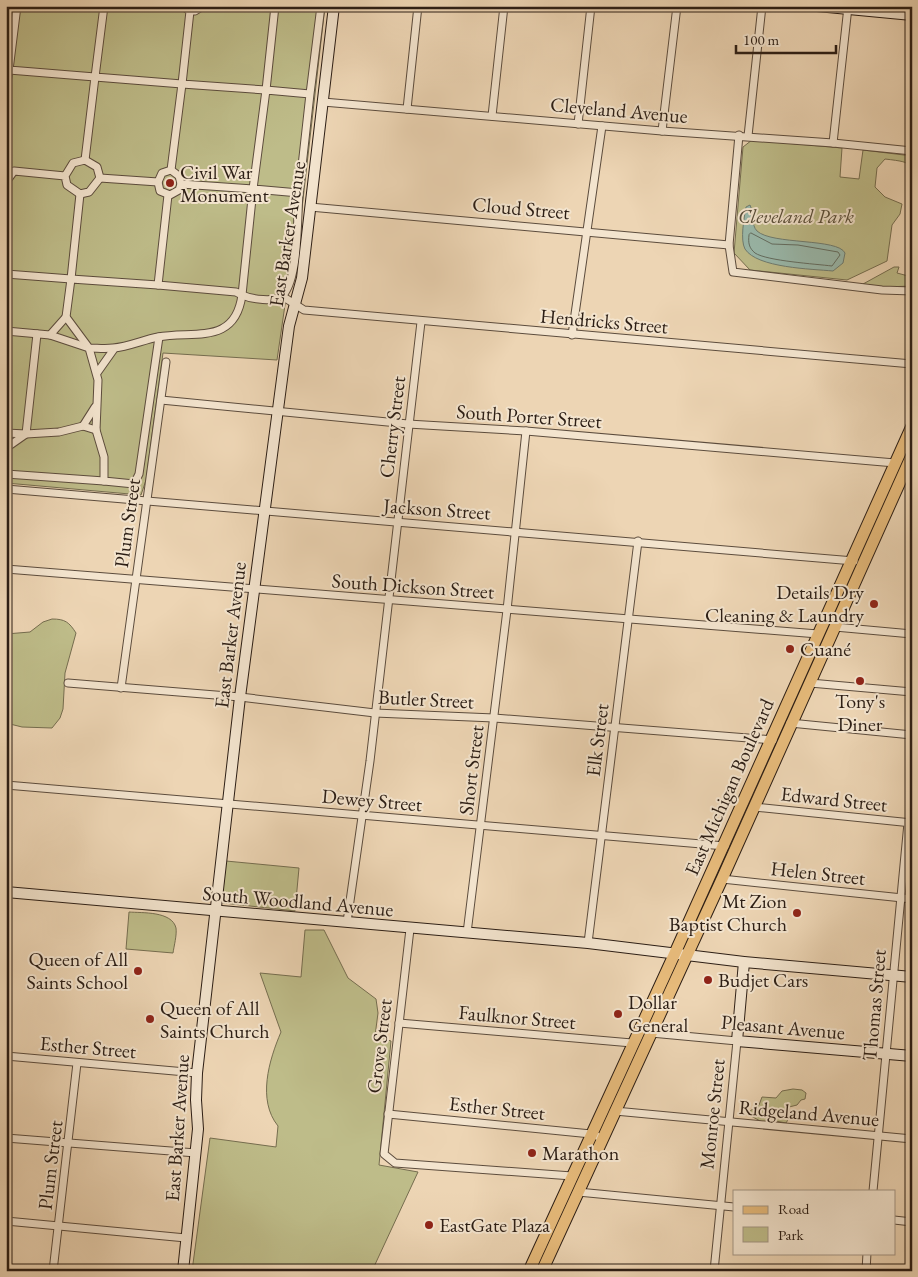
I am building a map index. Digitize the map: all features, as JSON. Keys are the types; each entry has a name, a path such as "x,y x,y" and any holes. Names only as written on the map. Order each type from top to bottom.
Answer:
{"main road":[{"name":"East Michigan Boulevard","path":"542,1271 578,1192 596,1136 632,1043 722,879 754,807 777,742 781,719 912,426"},
{"name":"East Michigan Boulevard","path":"529,1271 572,1176 596,1136 615,1111 651,1033 724,845 777,742 791,724 910,463"}],"street":[{"path":"6,88 16,6"},
{"path":"85,160 104,6"},
{"path":"182,6 190,11 195,11 203,6"},
{"path":"6,331 50,336 90,348 114,348 159,337 215,333 235,316 242,295 275,6"},
{"path":"6,274 236,292 242,295 272,299 282,296 292,276 299,193 321,6"},
{"name":"East Barker Avenue","path":"183,1271 196,1153 198,1073 214,911 263,511 279,412 289,326 302,278 334,6"},
{"path":"408,109 418,6"},
{"path":"492,116 504,6"},
{"path":"578,124 591,6"},
{"path":"662,131 677,6"},
{"path":"748,136 762,6"},
{"path":"817,6 912,15"},
{"path":"833,143 848,8"},
{"path":"171,170 190,11"},
{"path":"8,70 310,94"},
{"name":"Cleveland Avenue","path":"323,102 912,151"},
{"path":"572,335 602,126"},
{"path":"739,136 729,244 733,272 882,290 912,290"},
{"path":"85,160 97,167 100,178 89,192 80,194 67,185 65,176 73,163 85,160"},
{"path":"171,170 179,176 181,184 176,193 168,195 160,191 158,182 162,173 171,170"},
{"path":"6,182 14,171 65,176"},
{"path":"100,178 158,182"},
{"path":"181,184 299,193"},
{"path":"50,336 66,317 80,194"},
{"path":"158,285 168,195"},
{"name":"Cloud Street","path":"310,207 729,244"},
{"name":"Hendricks Street","path":"282,296 304,310 421,322 912,364"},
{"path":"66,317 90,348 97,373 96,430 104,458 104,481"},
{"name":"Cherry Street","path":"347,922 375,713 421,322"},
{"path":"6,448 26,434 37,334"},
{"path":"6,474 134,484 137,481 159,337"},
{"path":"97,373 114,348"},
{"name":"Plum Street","path":"121,688 166,362"},
{"name":"South Porter Street","path":"160,400 408,424 526,431 895,463"},
{"path":"82,426 96,407"},
{"path":"6,433 45,434 82,426 96,430"},
{"name":"Short Street","path":"467,933 482,825 526,431"},
{"name":"Jackson Street","path":"6,489 397,523 638,541 865,562"},
{"name":"Elk Street","path":"588,943 638,541"},
{"name":"South Dickson Street","path":"6,569 818,634"},
{"path":"835,627 912,634"},
{"name":"Butler Street","path":"68,683 240,697 375,713 494,718 777,742"},
{"path":"810,683 912,692"},
{"path":"781,719 791,724 912,735"},
{"name":"Dewey Street","path":"6,785 724,845 734,851"},
{"name":"Edward Street","path":"754,807 910,823"},
{"name":"Thomas Street","path":"873,1190 900,898 910,823"},
{"name":"Helen Street","path":"722,879 912,899"},
{"name":"South Woodland Avenue","path":"6,892 410,929 588,943 744,962 912,977"},
{"name":"Grove Street","path":"410,929 384,1154 395,1163 572,1176"},
{"name":"Monroe Street","path":"714,1271 744,962"},
{"name":"Faulknor Street","path":"399,1022 632,1043"},
{"name":"Pleasant Avenue","path":"651,1033 912,1056"},
{"name":"Esther Street","path":"6,1056 198,1073"},
{"name":"Plum Street","path":"53,1271 78,1063"},
{"name":"Ridgeland Avenue","path":"615,1111 912,1139"},
{"name":"Esther Street","path":"388,1114 596,1136"},
{"path":"6,1138 196,1153"},
{"path":"578,1192 733,1207"},
{"path":"896,1220 912,1222"},
{"path":"6,1221 186,1238"},
{"path":"866,1271 867,1254"}],"green space":[{"path":"6,6 325,6 294,279 286,298 277,360 163,353 146,480 141,495 6,483"},
{"name":"Cleveland Park","path":"752,140 842,148 840,177 859,179 863,150 912,156 911,187 909,168 906,163 885,159 877,168 875,187 885,197 902,204 900,214 892,225 887,261 847,280 750,270 734,253 743,147"},
{"path":"894,267 899,267 897,273 912,277 912,286 885,287 863,284"},
{"path":"52,619 66,622 76,633 65,673 63,709 60,718 52,728 22,727 6,723 6,634 30,632 43,622"},
{"path":"226,861 299,868 295,911 223,903"},
{"path":"129,912 156,914 169,918 176,928 173,953 126,949"},
{"path":"305,930 324,930 348,978 376,999 378,1013 375,1036 391,1041 379,1165 418,1172 372,1271 192,1271 210,1138 276,1147 278,1126 268,1104 267,1080 269,1067 281,1032 260,973 301,977"},
{"path":"802,1090 806,1093 805,1099 801,1100 797,1105 789,1107 789,1118 786,1123 771,1120 762,1122 751,1116 750,1111 759,1105 762,1097 776,1098 782,1091"}],"water":[{"path":"750,205 754,226 757,231 776,238 818,243 840,248 845,253 843,263 833,271 773,264 751,255 745,249 743,235 746,207"}],"place":[{"name":"Civil War Monument","path":"170,183"},
{"name":"Details Dry Cleaning & Laundry","path":"874,604"},
{"name":"Cuané","path":"790,649"},
{"name":"Tony's Diner","path":"860,681"},
{"name":"Mt Zion Baptist Church","path":"797,913"},
{"name":"Queen of All Saints School","path":"138,971"},
{"name":"Budjet Cars","path":"708,980"},
{"name":"Dollar General","path":"618,1014"},
{"name":"Queen of All Saints Church","path":"150,1019"},
{"name":"Marathon","path":"532,1153"},
{"name":"EastGate Plaza","path":"429,1225"}]}
